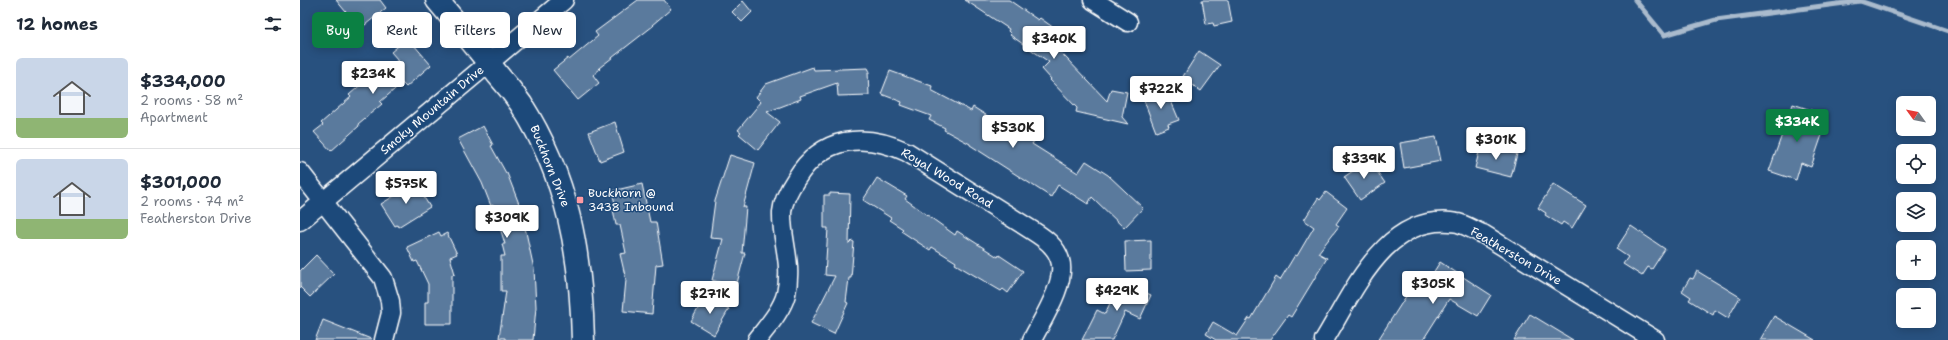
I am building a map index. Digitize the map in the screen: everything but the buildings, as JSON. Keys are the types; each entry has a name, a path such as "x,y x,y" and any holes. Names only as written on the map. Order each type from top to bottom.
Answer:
{"street":[{"name":"Buckhorn Drive","path":"437,0 520,102 538,132 566,202 578,262 583,340"},
{"name":"Smoky Mountain Drive","path":"300,221 564,0"},
{"path":"1092,0 1128,22"},
{"name":"Royal Wood Road","path":"757,340 776,314 785,295 789,276 782,211 789,188 801,170 814,156 831,146 849,141 871,140 891,145 907,152 1047,240 1055,250 1060,260 1061,271 1058,287 1032,340"},
{"path":"300,172 383,278 390,301 391,313 384,340"},
{"name":"Featherston Drive","path":"1324,340 1375,258 1386,246 1402,234 1418,226 1434,222 1458,223 1483,234 1629,333 1655,340"}],"waterway":[{"path":"1635,0 1664,35 1716,20 1860,1 1948,31"}],"place":[{"name":"Buckhorn @ 3438 Inbound","path":"580,200"}]}
